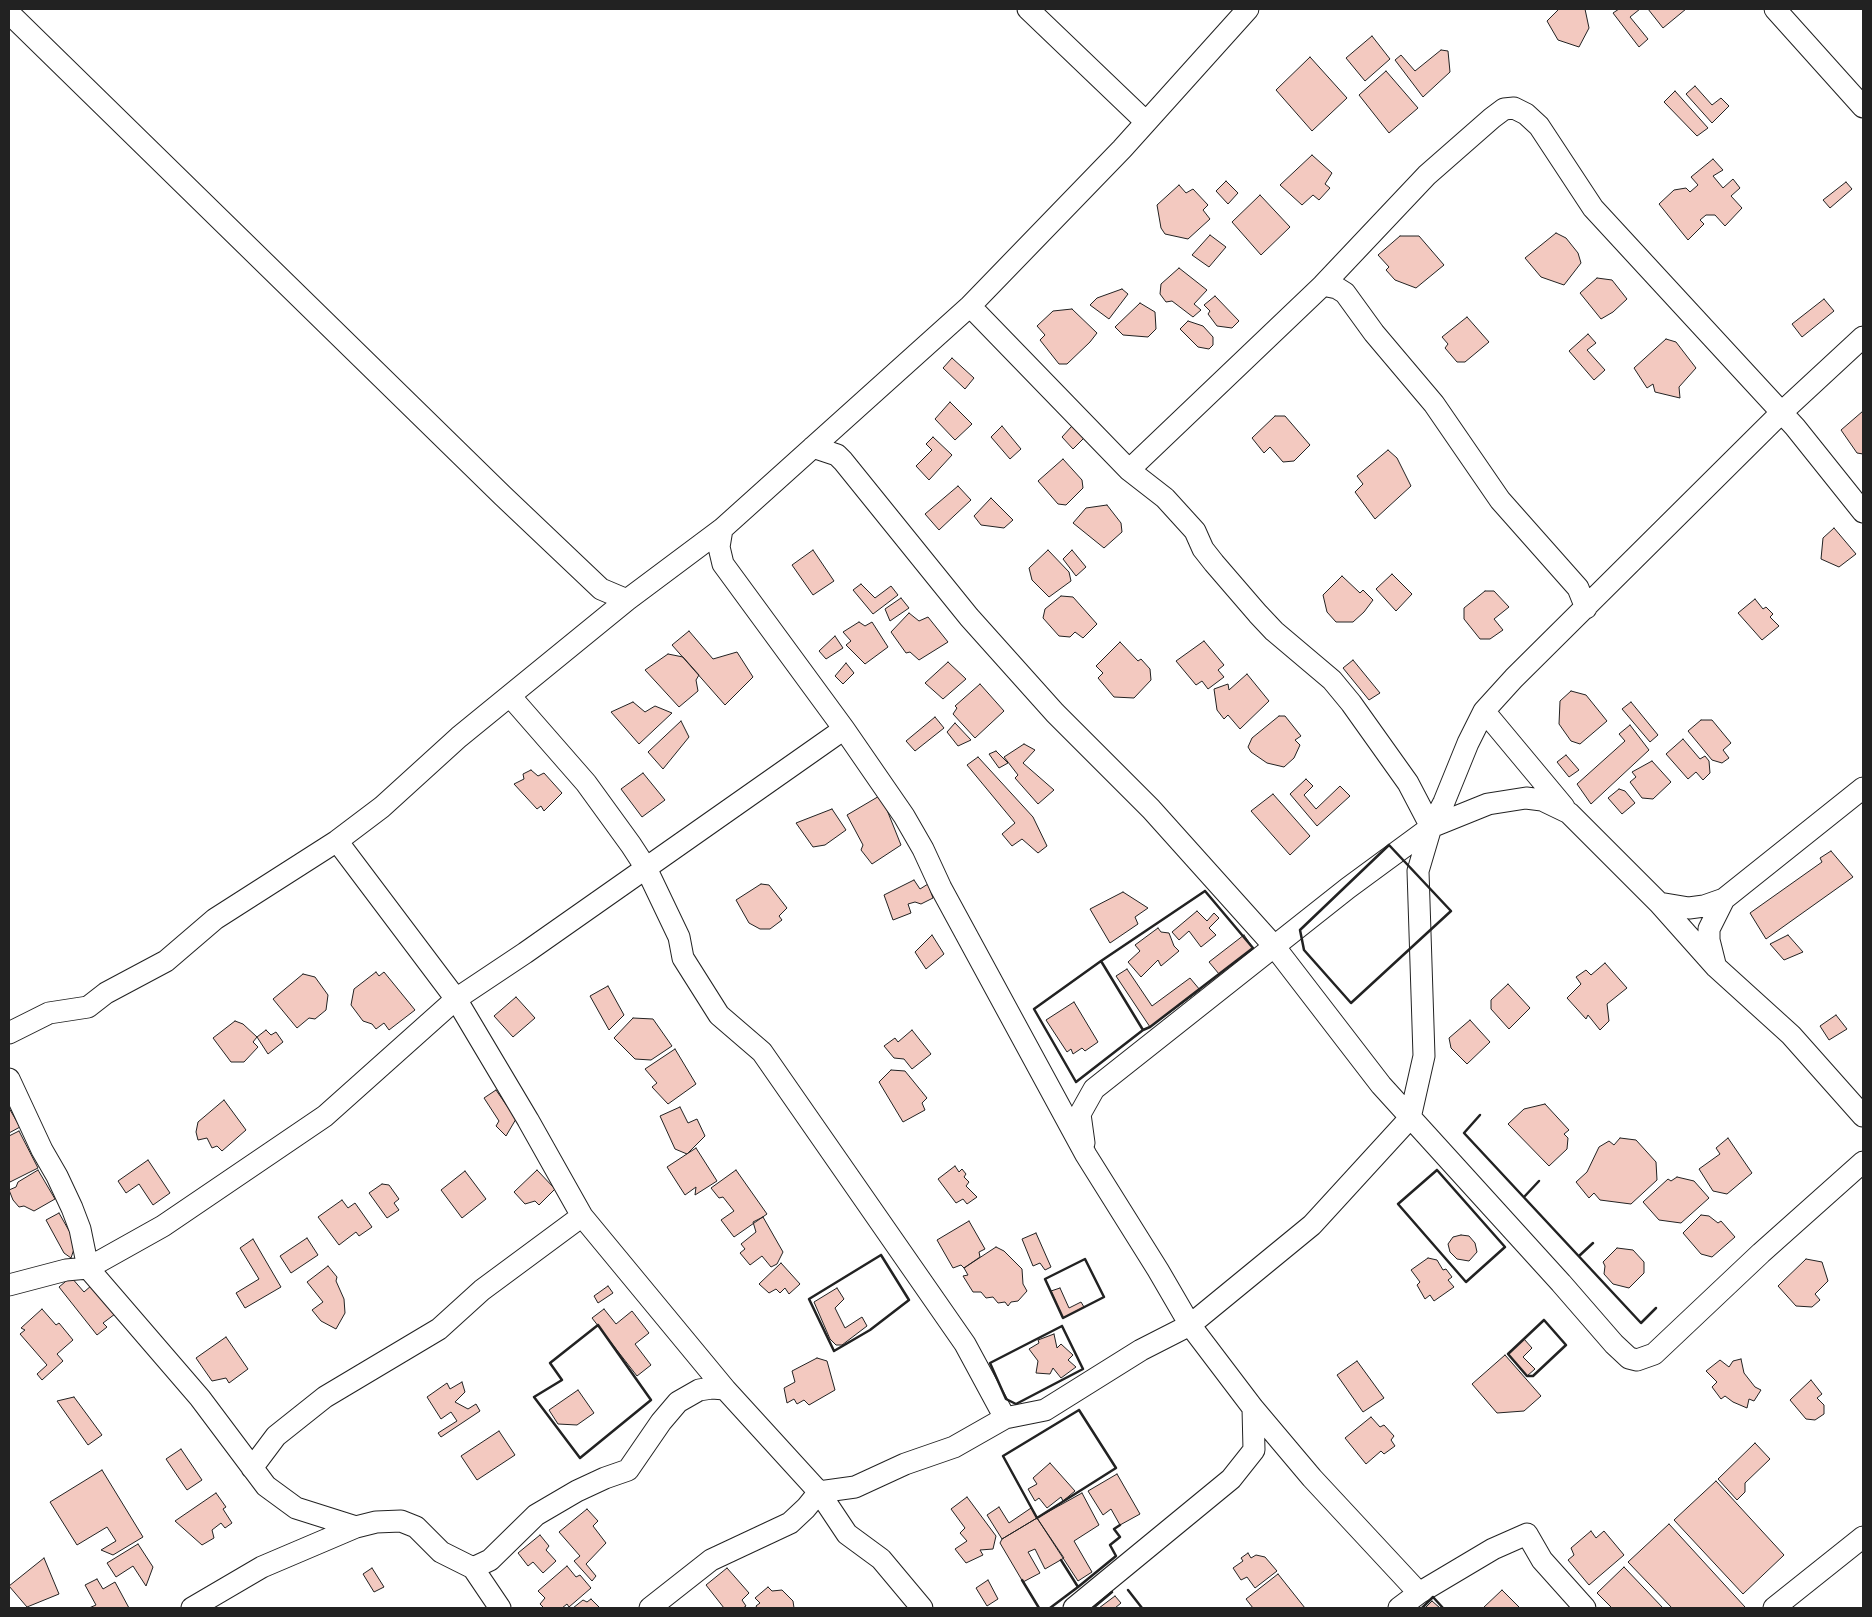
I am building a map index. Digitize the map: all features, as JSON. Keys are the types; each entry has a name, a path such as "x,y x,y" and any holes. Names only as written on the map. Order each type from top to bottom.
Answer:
{"street":[{"path":"1028,9 1146,122"},
{"path":"9,1033 49,1012 88,1007 106,993 166,961 215,919 337,841 382,808 459,737 627,600 722,529 970,306 1115,156 1248,9"},
{"path":"1776,9 1863,107"},
{"path":"9,13 510,503 601,589 627,600"},
{"path":"1129,470 1323,285 1439,163 1504,109 1514,108 1526,114 1539,126 1593,208 1782,412 1863,512"},
{"path":"1323,285 1337,288 1344,293 1374,333 1434,404 1500,500 1578,588 1586,608"},
{"path":"970,306 1129,470 1165,498 1195,531 1203,549 1214,563 1274,631 1332,680 1351,703 1408,783 1430,827"},
{"path":"660,1605 711,1560 790,1522 806,1508 819,1492 855,1488 905,1464 954,1446 1005,1418 1045,1410 1141,1350 1190,1325 1312,1225 1410,1118 1424,1056 1418,871 1430,827 1444,802 1468,743 1484,711 1514,678 1782,412 1863,337"},
{"path":"813,447 836,455 843,460 976,625 1055,713 1151,809 1274,946 1381,1085 1614,1344 1629,1358 1637,1360 1654,1354 1761,1253 1863,1162"},
{"path":"722,529 719,547 723,564 844,729 904,816 1086,1155 1190,1325 1253,1408 1312,1478 1419,1593"},
{"path":"510,696 586,783 646,868 679,937 683,958 718,1016 762,1052 768,1060 964,1344 1005,1418"},
{"path":"1484,711 1569,813 1659,903 1716,967 1792,1035 1863,1116"},
{"path":"9,1285 66,1270 88,1268 163,1226 325,1116 456,999 525,953 844,729"},
{"path":"1659,903 1689,908 1704,906 1724,899 1863,788"},
{"path":"1086,1155 1080,1114 1094,1090 1274,946 1430,827 1488,804 1526,798 1542,800 1569,813"},
{"path":"337,841 456,999 528,1120 582,1216 725,1389 819,1492 846,1534 881,1559 922,1608"},
{"path":"1716,967 1709,940 1709,929 1724,899"},
{"path":"9,1079 34,1134 72,1208 80,1229 88,1268 200,1398 266,1486 296,1508 356,1527"},
{"path":"252,1468 276,1436 325,1398 438,1329 482,1290 582,1216"},
{"path":"473,1568 490,1560 536,1515 577,1491 628,1470 661,1422 678,1402 688,1394 712,1388 725,1389"},
{"path":"1074,1608 1231,1479 1254,1450 1253,1408"},
{"path":"192,1608 262,1567 356,1527 376,1522 401,1521 416,1527 441,1552 473,1568 500,1608"},
{"path":"1399,1608 1419,1593 1492,1549 1527,1534 1542,1560 1585,1608"},
{"path":"1774,1608 1863,1537"}],"building":[{"path":"1559,9 1585,9 1589,28 1579,47 1558,40 1547,21"},
{"path":"1619,9 1640,9 1630,17 1648,39 1639,47 1613,13"},
{"path":"1648,9 1686,9 1663,28"},
{"path":"1372,36 1390,59 1365,81 1346,58"},
{"path":"1441,50 1448,51 1450,72 1423,97 1395,60 1401,55 1415,71"},
{"path":"1310,57 1347,98 1312,131 1276,90"},
{"path":"1386,71 1418,108 1389,133 1359,95"},
{"path":"1695,86 1712,105 1721,98 1729,106 1712,123 1686,94"},
{"path":"1675,91 1708,128 1697,136 1664,102"},
{"path":"1312,155 1332,173 1325,184 1330,188 1319,200 1313,195 1302,205 1280,185"},
{"path":"1713,159 1723,170 1713,176 1723,188 1733,179 1740,188 1731,196 1742,208 1725,226 1715,215 1706,215 1700,220 1704,224 1688,240 1659,204 1674,190 1686,188 1690,192 1698,185 1691,177"},
{"path":"1226,181 1238,193 1228,204 1216,191"},
{"path":"1846,182 1852,189 1830,208 1823,200"},
{"path":"1179,185 1186,193 1193,189 1208,205 1203,210 1210,219 1188,239 1165,234 1161,228 1157,205"},
{"path":"1260,195 1290,227 1261,255 1232,222"},
{"path":"1556,233 1566,238 1578,253 1581,263 1564,285 1541,277 1525,258"},
{"path":"1210,235 1226,247 1209,267 1192,255"},
{"path":"1400,236 1419,236 1444,265 1416,288 1395,280 1386,270 1389,267 1378,255"},
{"path":"1179,268 1207,290 1194,304 1201,310 1193,317 1172,301 1166,302 1160,294 1161,284"},
{"path":"1597,278 1612,280 1627,299 1613,312 1601,319 1580,293"},
{"path":"1122,289 1128,294 1109,319 1090,305 1097,298"},
{"path":"1215,296 1239,321 1232,328 1217,326 1208,314 1210,311 1204,305"},
{"path":"1824,299 1834,311 1802,337 1792,324"},
{"path":"1140,303 1155,312 1156,329 1148,337 1123,335 1115,327"},
{"path":"1072,309 1097,333 1067,364 1059,364 1040,340 1045,335 1037,326 1053,311"},
{"path":"1467,317 1489,342 1465,362 1457,362 1445,348 1448,344 1442,337"},
{"path":"1188,321 1203,326 1213,337 1213,345 1209,349 1198,347 1180,329"},
{"path":"1588,334 1596,343 1587,350 1605,370 1594,380 1569,351"},
{"path":"1666,339 1676,342 1696,368 1679,387 1680,398 1655,392 1653,384 1647,388 1634,368"},
{"path":"952,358 974,378 965,389 943,368"},
{"path":"950,402 972,424 955,440 935,419"},
{"path":"1863,411 1863,454 1857,453 1841,430"},
{"path":"1275,416 1285,416 1310,445 1294,461 1283,462 1270,447 1264,453 1252,438"},
{"path":"1002,426 1021,449 1010,459 991,437"},
{"path":"1072,426 1084,438 1073,449 1062,437"},
{"path":"933,437 952,455 929,480 916,466 932,450 926,444"},
{"path":"1388,450 1397,458 1411,486 1375,519 1355,492 1363,484 1357,476"},
{"path":"1063,459 1082,480 1083,488 1066,505 1058,504 1038,481"},
{"path":"958,486 971,500 939,530 925,514"},
{"path":"991,498 1013,520 1004,528 981,525 974,516"},
{"path":"1107,505 1121,523 1122,532 1104,548 1073,523 1086,508"},
{"path":"1834,528 1856,554 1839,567 1821,559 1823,538"},
{"path":"813,550 834,581 813,595 792,565"},
{"path":"1048,550 1069,572 1071,581 1049,597 1032,580 1029,568"},
{"path":"1072,550 1086,567 1076,576 1063,559"},
{"path":"1392,574 1412,594 1396,611 1376,589"},
{"path":"1342,576 1360,593 1363,590 1373,600 1353,622 1336,622 1327,612 1323,595"},
{"path":"861,584 875,598 891,586 898,595 873,614 853,590"},
{"path":"1485,591 1494,591 1509,607 1494,619 1503,630 1490,639 1480,639 1464,619 1464,608"},
{"path":"1061,596 1073,597 1097,624 1083,638 1075,632 1070,637 1059,636 1043,618 1045,609"},
{"path":"901,598 909,608 890,621 885,609"},
{"path":"1755,599 1763,609 1766,607 1773,614 1770,617 1779,626 1762,640 1738,613"},
{"path":"909,613 919,621 928,617 948,642 919,660 910,652 906,653 891,632"},
{"path":"859,622 865,626 872,622 888,647 865,664 846,645 851,641 843,632"},
{"path":"689,631 713,659 737,652 753,677 725,705 672,645"},
{"path":"835,636 843,648 826,659 819,651"},
{"path":"1204,641 1224,665 1218,670 1224,677 1208,689 1202,681 1196,685 1176,661"},
{"path":"1120,642 1138,661 1141,659 1150,669 1151,680 1134,698 1114,697 1098,678 1103,673 1096,666"},
{"path":"668,654 683,657 699,675 696,680 698,691 679,707 645,670"},
{"path":"1353,660 1380,693 1369,700 1343,668"},
{"path":"948,662 966,679 943,699 925,683"},
{"path":"846,663 854,673 843,684 835,676"},
{"path":"1247,674 1269,701 1240,729 1228,715 1224,719 1217,710 1214,689 1228,684 1229,690"},
{"path":"980,684 1004,711 975,738 953,714 957,708 955,706"},
{"path":"1571,691 1586,695 1607,721 1580,744 1571,741 1559,724 1560,701"},
{"path":"633,702 645,712 655,706 672,713 639,744 611,712"},
{"path":"1631,702 1658,735 1650,742 1622,709"},
{"path":"1279,716 1285,716 1301,736 1295,740 1300,745 1294,758 1284,767 1267,763 1251,752 1248,747 1252,738"},
{"path":"935,717 944,728 915,751 906,741"},
{"path":"1701,720 1712,720 1731,743 1723,750 1729,758 1722,763 1712,760 1688,731"},
{"path":"681,721 689,737 663,769 648,752"},
{"path":"955,723 971,740 958,746 947,732"},
{"path":"1630,725 1649,750 1591,804 1577,784 1625,741 1619,734"},
{"path":"1683,739 1700,759 1705,756 1709,761 1710,773 1703,780 1696,772 1688,779 1666,754"},
{"path":"1024,744 1035,750 1023,763 1054,790 1038,804 1015,778 1018,775 1004,757"},
{"path":"996,751 1008,763 999,768 989,754"},
{"path":"1566,755 1579,770 1569,777 1557,762"},
{"path":"978,757 1033,817 1047,846 1038,853 1022,839 1012,846 1002,834 1015,823 967,765"},
{"path":"1652,761 1671,782 1653,799 1642,798 1630,782 1636,777 1632,772"},
{"path":"531,770 538,776 544,773 562,793 544,811 541,806 537,809 514,784 524,779 523,774"},
{"path":"643,773 665,800 642,817 621,789"},
{"path":"1306,779 1313,786 1304,795 1316,809 1340,786 1350,796 1317,826 1290,794"},
{"path":"1619,789 1625,791 1635,803 1622,814 1608,798"},
{"path":"1273,794 1310,836 1290,855 1251,811"},
{"path":"881,795 901,845 872,864 861,850 863,845 847,815"},
{"path":"832,809 846,830 825,845 813,847 796,823"},
{"path":"1831,851 1853,877 1766,939 1750,913 1822,862 1820,858"},
{"path":"914,880 920,889 928,884 933,898 921,904 915,902 908,904 911,913 893,920 884,895"},
{"path":"761,884 769,885 787,908 779,916 782,920 770,929 760,929 749,923 736,900"},
{"path":"1123,892 1148,908 1135,917 1138,924 1110,943 1090,909"},
{"path":"1197,911 1207,921 1214,913 1219,918 1209,928 1216,935 1201,947 1189,931 1179,940 1172,932"},
{"path":"1158,928 1161,932 1169,933 1174,946 1179,951 1161,966 1158,960 1141,977 1128,962 1140,951 1135,945"},
{"path":"932,935 944,954 926,969 915,952"},
{"path":"1244,935 1253,948 1219,974 1209,962"},
{"path":"1788,935 1803,952 1784,960 1770,944"},
{"path":"1605,963 1627,988 1607,1004 1609,1021 1600,1030 1588,1015 1586,1019 1567,998 1581,984 1576,977 1586,970 1591,975"},
{"path":"1127,969 1152,1006 1190,978 1200,990 1150,1027 1116,976"},
{"path":"376,972 379,976 384,972 415,1010 389,1030 384,1023 376,1029 372,1024 363,1021 351,1005 354,989"},
{"path":"303,974 315,977 328,995 326,1010 315,1019 309,1018 297,1028 273,999"},
{"path":"1508,984 1530,1008 1509,1029 1491,1009 1491,1000"},
{"path":"608,986 624,1015 609,1030 590,996"},
{"path":"516,997 535,1018 513,1037 494,1016"},
{"path":"1074,1002 1098,1042 1085,1051 1082,1048 1073,1054 1071,1049 1067,1052 1046,1020"},
{"path":"1836,1015 1847,1029 1829,1040 1820,1026"},
{"path":"633,1018 653,1019 672,1046 651,1060 635,1059 614,1038"},
{"path":"1470,1020 1490,1042 1467,1064 1451,1048 1449,1038"},
{"path":"235,1021 243,1024 257,1037 253,1042 258,1047 244,1062 231,1062 213,1038"},
{"path":"266,1030 271,1035 276,1032 283,1042 268,1054 257,1037"},
{"path":"912,1030 931,1054 912,1069 904,1059 894,1058 884,1046 895,1038 898,1042"},
{"path":"675,1049 696,1084 668,1104 652,1087 657,1083 645,1069"},
{"path":"891,1070 905,1071 927,1098 922,1103 925,1110 903,1122 879,1082"},
{"path":"496,1090 516,1119 506,1136 496,1126 499,1121 484,1098"},
{"path":"224,1100 246,1130 222,1151 217,1146 212,1148 207,1138 198,1140 196,1132 198,1122"},
{"path":"1545,1104 1569,1130 1564,1134 1568,1138 1567,1149 1549,1166 1508,1124 1524,1109"},
{"path":"680,1107 688,1123 697,1119 705,1136 687,1154 675,1149 660,1116"},
{"path":"9,1108 20,1127 9,1133"},
{"path":"19,1131 38,1168 10,1182 9,1136"},
{"path":"1620,1138 1636,1140 1656,1162 1657,1180 1631,1204 1600,1200 1594,1193 1589,1198 1576,1182 1587,1172 1599,1147 1609,1141 1614,1145"},
{"path":"1728,1138 1752,1173 1727,1194 1713,1191 1699,1169 1720,1154 1716,1148"},
{"path":"696,1148 717,1181 695,1195 696,1187 685,1195 667,1167"},
{"path":"148,1160 170,1193 153,1205 139,1184 126,1193 118,1181"},
{"path":"955,1166 959,1172 962,1169 966,1174 964,1177 969,1182 966,1186 977,1197 967,1204 963,1199 956,1203 938,1179"},
{"path":"38,1170 55,1199 34,1211 24,1206 19,1207 13,1200 9,1190 16,1187 18,1182"},
{"path":"537,1170 555,1189 539,1205 535,1201 525,1204 514,1192"},
{"path":"736,1170 767,1214 734,1237 721,1220 734,1211 723,1197 719,1198 711,1188"},
{"path":"465,1171 486,1199 462,1218 441,1190"},
{"path":"1677,1177 1694,1181 1709,1198 1681,1223 1659,1220 1643,1202 1668,1179 1671,1181"},
{"path":"382,1184 389,1185 399,1199 394,1203 399,1210 387,1218 369,1193"},
{"path":"342,1200 348,1208 355,1203 372,1227 359,1236 356,1232 339,1245 318,1217"},
{"path":"59,1213 76,1243 71,1258 64,1253 46,1220"},
{"path":"1701,1215 1709,1216 1718,1223 1721,1221 1735,1237 1712,1257 1701,1254 1683,1233"},
{"path":"763,1217 783,1252 777,1264 771,1267 762,1256 750,1265 740,1253 745,1249 741,1244 756,1232 753,1222"},
{"path":"969,1221 985,1249 979,1252 980,1257 964,1268 961,1265 953,1268 937,1240"},
{"path":"1036,1233 1051,1267 1045,1270 1040,1263 1033,1266 1022,1239"},
{"path":"1469,1236 1475,1243 1477,1252 1469,1261 1457,1259 1450,1252 1448,1244 1453,1237"},
{"path":"307,1238 318,1255 291,1273 280,1256"},
{"path":"253,1239 281,1287 245,1308 236,1293 259,1279 240,1248"},
{"path":"996,1247 1004,1251 1022,1269 1023,1284 1027,1291 1018,1301 1011,1302 1008,1306 1005,1302 998,1303 993,1297 986,1298 981,1292 973,1292 963,1276 968,1275 964,1268"},
{"path":"1617,1248 1633,1250 1644,1262 1644,1273 1629,1288 1613,1284 1604,1274 1605,1266 1603,1262"},
{"path":"1428,1258 1437,1260 1443,1270 1446,1269 1452,1277 1448,1280 1454,1287 1434,1301 1430,1295 1425,1299 1417,1285 1420,1282 1411,1270"},
{"path":"1806,1259 1822,1262 1828,1281 1815,1294 1820,1300 1812,1307 1796,1306 1778,1286"},
{"path":"781,1263 800,1284 789,1294 785,1288 780,1293 776,1289 769,1293 759,1284"},
{"path":"328,1266 337,1277 336,1281 344,1299 345,1313 336,1329 321,1321 312,1310 323,1302 307,1282"},
{"path":"71,1277 84,1292 92,1285 115,1314 103,1323 107,1327 97,1335 59,1287"},
{"path":"608,1286 613,1293 598,1303 594,1296"},
{"path":"837,1288 844,1299 835,1308 845,1328 862,1317 867,1326 842,1345 836,1345 830,1339 814,1302"},
{"path":"1060,1288 1069,1308 1081,1302 1084,1307 1063,1318 1051,1291"},
{"path":"42,1309 56,1325 59,1323 73,1340 57,1354 63,1361 42,1380 37,1374 47,1365 20,1334 25,1330 21,1328"},
{"path":"604,1309 616,1324 632,1311 649,1333 635,1344 651,1365 637,1376 592,1318"},
{"path":"1054,1334 1057,1348 1061,1344 1073,1355 1068,1360 1076,1367 1061,1378 1053,1368 1050,1374 1036,1373 1038,1361 1029,1349 1039,1343 1038,1340"},
{"path":"226,1337 248,1369 229,1383 226,1378 212,1381 196,1358"},
{"path":"1524,1339 1532,1348 1523,1357 1535,1369 1527,1376 1508,1354"},
{"path":"1505,1355 1541,1396 1524,1411 1497,1413 1472,1384"},
{"path":"817,1358 827,1361 835,1390 809,1405 804,1400 797,1404 794,1399 787,1403 784,1388 795,1382 792,1371"},
{"path":"1741,1359 1744,1373 1755,1387 1761,1390 1754,1401 1749,1399 1747,1408 1725,1396 1721,1399 1712,1387 1717,1382 1706,1371 1720,1360 1729,1367 1733,1361"},
{"path":"1357,1361 1384,1398 1363,1412 1337,1375"},
{"path":"1811,1380 1822,1394 1817,1398 1824,1405 1824,1414 1815,1420 1806,1419 1790,1400"},
{"path":"462,1382 465,1392 455,1402 468,1409 476,1404 480,1411 441,1437 438,1433 457,1421 451,1412 441,1419 427,1397 447,1383 450,1389"},
{"path":"578,1390 594,1413 577,1425 558,1424 549,1410"},
{"path":"74,1397 102,1435 88,1445 57,1401"},
{"path":"1371,1417 1380,1427 1384,1425 1394,1436 1391,1440 1395,1446 1384,1454 1381,1451 1366,1464 1345,1438"},
{"path":"499,1431 515,1455 477,1480 461,1456"},
{"path":"1755,1443 1770,1459 1745,1483 1745,1492 1737,1500 1718,1479"},
{"path":"181,1449 202,1480 187,1490 166,1459"},
{"path":"1050,1463 1075,1491 1063,1501 1061,1497 1047,1508 1039,1498 1035,1501 1028,1489 1037,1484 1033,1478"},
{"path":"102,1470 143,1537 113,1555 101,1550 116,1541 107,1527 77,1545 50,1502"},
{"path":"1117,1474 1140,1514 1120,1525 1111,1509 1103,1515 1088,1491"},
{"path":"1716,1481 1784,1555 1743,1594 1674,1520"},
{"path":"216,1493 226,1507 223,1509 232,1523 225,1528 221,1523 212,1530 214,1538 202,1545 175,1521"},
{"path":"1082,1493 1099,1525 1074,1541 1092,1572 1078,1581 1037,1518"},
{"path":"967,1497 996,1536 993,1549 980,1550 983,1555 966,1563 955,1549 967,1541 960,1533 965,1528 951,1509"},
{"path":"999,1507 1009,1523 1031,1508 1037,1518 1002,1539 987,1515"},
{"path":"587,1509 598,1521 593,1526 606,1543 586,1564 596,1576 592,1581 574,1561 580,1556 559,1532"},
{"path":"1037,1518 1064,1558 1045,1569 1035,1549 1028,1552 1040,1573 1023,1582 1000,1543 1002,1539"},
{"path":"1669,1524 1744,1608 1672,1608 1628,1562"},
{"path":"1591,1531 1596,1538 1604,1531 1624,1555 1589,1585 1568,1560 1574,1555 1571,1548"},
{"path":"540,1535 549,1546 546,1550 556,1561 543,1573 533,1562 528,1566 518,1553"},
{"path":"138,1544 153,1567 146,1586 133,1566 116,1577 107,1563"},
{"path":"1248,1553 1251,1558 1256,1555 1265,1557 1277,1571 1255,1588 1247,1577 1241,1580 1233,1568 1243,1561 1241,1558"},
{"path":"44,1558 59,1594 27,1607 9,1586"},
{"path":"567,1566 576,1577 580,1575 591,1588 569,1607 567,1604 562,1608 544,1608 540,1604 545,1598 538,1591"},
{"path":"1624,1567 1663,1608 1612,1608 1597,1593"},
{"path":"372,1568 384,1587 374,1592 363,1574"},
{"path":"727,1568 749,1593 742,1600 746,1606 743,1608 724,1608 706,1585"},
{"path":"1278,1574 1305,1608 1253,1608 1246,1599"},
{"path":"97,1579 103,1589 115,1582 129,1608 89,1608 96,1605 85,1585"},
{"path":"988,1580 998,1599 987,1606 976,1588"},
{"path":"768,1587 772,1591 782,1590 793,1601 794,1608 757,1608 756,1606 760,1603 755,1598"},
{"path":"1502,1590 1520,1608 1483,1608"},
{"path":"1115,1596 1121,1603 1115,1608 1099,1608"},
{"path":"591,1599 600,1608 573,1608 583,1600 587,1602"},
{"path":"1432,1601 1440,1608 1425,1608"}],"wall":[{"path":"1389,845 1451,911 1351,1003 1304,950 1300,930 1389,845"},
{"path":"1205,891 1253,948 1150,1027 1143,1030 1101,961 1205,891"},
{"path":"1101,961 1143,1030 1076,1082 1034,1009 1101,961"},
{"path":"1480,1115 1464,1133 1641,1323 1656,1308"},
{"path":"1437,1170 1505,1247 1466,1282 1398,1204 1437,1170"},
{"path":"1524,1197 1539,1181"},
{"path":"1579,1256 1593,1243"},
{"path":"881,1255 909,1300 870,1330 834,1351 809,1299 881,1255"},
{"path":"1085,1259 1104,1297 1063,1318 1045,1279 1085,1259"},
{"path":"1544,1320 1566,1345 1533,1376 1527,1376 1508,1354 1544,1320"},
{"path":"598,1325 651,1400 580,1458 534,1397 562,1380 550,1363 598,1325"},
{"path":"1062,1326 1083,1369 1016,1404 1006,1399 990,1363 1062,1326"},
{"path":"1079,1410 1116,1468 1037,1518 1003,1456 1079,1410"},
{"path":"1061,1560 1078,1587 1116,1556 1110,1545 1120,1537 1114,1529 1120,1525"},
{"path":"1022,1580 1039,1608"},
{"path":"1050,1608 1078,1587"},
{"path":"1128,1590 1142,1608"},
{"path":"1093,1608 1112,1592"},
{"path":"1422,1608 1433,1597 1443,1608"}]}
